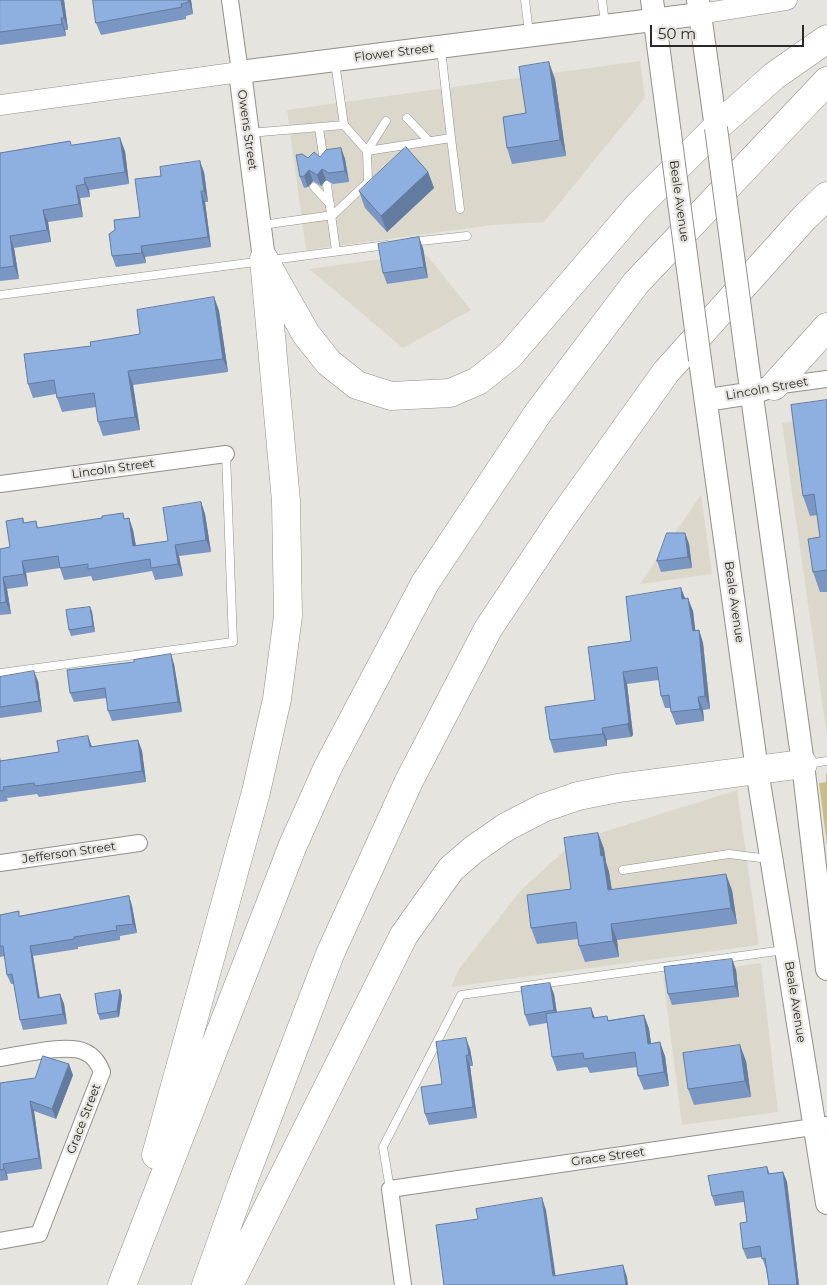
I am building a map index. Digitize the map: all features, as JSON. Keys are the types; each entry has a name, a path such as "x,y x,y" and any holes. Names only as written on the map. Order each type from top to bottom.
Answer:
{"highway":[{"path":"264,259 306,334 329,363 357,385 391,396 450,393 478,381 510,356 638,206 719,125 774,76 827,39"},
{"path":"120,1285 293,845 332,758 425,583 538,413 636,283 827,81"},
{"path":"206,1285 242,1184 330,954 409,781 488,628 558,522 666,372 827,196"},
{"path":"120,1285 256,792 281,671 288,616 286,501 264,259"},
{"path":"763,390 827,327"},
{"path":"229,1285 404,935 451,869 473,850 506,827 544,808 578,796 618,788 815,763"}],"main road":[{"name":"Flower Street","path":"240,72 605,26 653,10 699,7"},
{"path":"699,7 746,353 763,390 815,763 827,969"},
{"name":"Beale Avenue","path":"653,10 757,770 786,950 821,1126 827,1203"},
{"name":"Owens Street","path":"240,72 264,259"},
{"name":"Lincoln Street","path":"707,400 763,390"}],"street":[{"name":"Owens Street","path":"230,0 240,72"},
{"name":"Flower Street","path":"699,7 787,0"},
{"name":"Flower Street","path":"0,105 240,72"},
{"name":"Lincoln Street","path":"763,390 827,379"},
{"name":"Lincoln Street","path":"0,484 226,454"},
{"name":"Jefferson Street","path":"0,863 139,843"},
{"name":"Grace Street","path":"0,1058 71,1049 86,1052 98,1062 102,1072 39,1234 0,1241"},
{"name":"Grace Street","path":"390,1189 821,1126"},
{"path":"390,1189 402,1285"}],"lane":[{"path":"525,0 529,36"},
{"path":"602,0 605,26"},
{"path":"440,47 460,209"},
{"path":"335,60 344,125 367,150"},
{"path":"407,118 429,141"},
{"path":"260,225 333,215 368,182 367,150 386,121"},
{"path":"247,133 344,125"},
{"path":"319,128 324,162"},
{"path":"367,150 451,138"},
{"path":"314,157 321,141"},
{"path":"327,185 333,215 336,251"},
{"path":"314,187 330,204"},
{"path":"402,243 467,236"},
{"path":"0,295 264,259 393,244"},
{"path":"0,673 233,642 226,454"},
{"path":"623,870 728,854 771,859"},
{"path":"390,1189 383,1147 461,995 786,950"}],"shaded area":[{"path":"640,61 645,98 544,222 493,225 306,250 287,110"},
{"path":"425,253 471,310 403,348 309,269"},
{"path":"827,417 827,736 782,423"},
{"path":"700,496 712,574 640,584"},
{"path":"826,774 827,845 819,783 826,782"},
{"path":"737,790 759,945 451,987 459,969 521,890 575,841"},
{"path":"761,963 778,1112 682,1125 663,977"}],"building":[{"path":"0,0 61,0 64,18 61,18 62,24 0,32"},
{"path":"93,0 188,0 189,2 181,4 182,7 96,23"},
{"path":"549,62 560,140 507,148 503,117 526,113 519,67"},
{"path":"120,138 125,172 84,178 85,184 76,186 79,204 43,210 47,230 10,236 14,266 0,268 0,153 70,141 71,145"},
{"path":"406,147 428,172 381,216 359,191"},
{"path":"341,148 345,171 329,173 322,169 317,175 309,170 304,176 300,177 296,155 302,154 308,158 314,152 320,157 326,150"},
{"path":"200,161 204,191 201,191 208,237 141,246 142,253 112,256 109,234 115,230 114,220 140,217 135,179 161,176 160,167"},
{"path":"419,237 424,267 383,273 378,244"},
{"path":"214,297 223,359 128,371 135,417 98,422 94,393 57,398 54,380 28,384 24,354 91,346 90,342 140,334 137,310"},
{"path":"827,400 827,570 813,572 808,539 820,537 814,494 803,496 791,405"},
{"path":"201,502 206,540 175,545 178,564 151,568 150,559 88,569 88,564 60,568 58,556 22,561 24,574 3,577 6,602 0,603 0,549 10,547 6,521 23,518 23,523 36,521 37,528 123,513 124,519 129,518 133,546 168,541 163,508"},
{"path":"667,533 685,533 688,557 657,561"},
{"path":"681,588 682,599 688,598 693,631 699,630 705,696 698,697 700,709 671,712 669,695 661,696 657,667 623,672 629,722 627,724 602,728 603,734 550,740 545,707 595,700 588,647 631,641 626,597"},
{"path":"90,607 93,626 69,630 66,610"},
{"path":"171,654 178,702 108,711 105,688 70,693 67,670 134,662 134,660"},
{"path":"34,671 39,701 0,707 0,677"},
{"path":"88,736 90,747 138,740 142,771 35,786 34,783 3,787 4,790 0,791 0,761 59,752 57,741"},
{"path":"598,833 608,890 726,874 731,908 611,924 613,941 579,946 576,922 531,928 527,895 571,889 564,838"},
{"path":"129,896 133,924 116,926 117,930 30,946 38,998 60,994 63,1014 20,1020 12,974 7,975 3,946 0,946 0,915 19,911 19,916"},
{"path":"732,959 735,986 668,994 664,967"},
{"path":"550,983 554,1010 525,1015 521,987"},
{"path":"120,990 117,1011 98,1014 95,994"},
{"path":"591,1008 593,1018 607,1016 608,1021 644,1015 648,1044 660,1042 664,1072 638,1076 635,1052 584,1059 583,1053 552,1057 546,1014"},
{"path":"466,1038 469,1055 466,1055 473,1107 425,1114 421,1087 442,1084 436,1042"},
{"path":"740,1045 745,1081 688,1089 683,1053"},
{"path":"43,1056 69,1064 52,1109 30,1101 39,1158 3,1164 4,1169 0,1170 0,1083 35,1078"},
{"path":"767,1167 768,1174 783,1172 797,1285 769,1285 765,1258 762,1259 760,1246 743,1249 740,1223 747,1222 743,1191 712,1196 708,1176"},
{"path":"542,1198 553,1276 623,1265 626,1285 444,1285 436,1225 478,1219 476,1209"}]}
